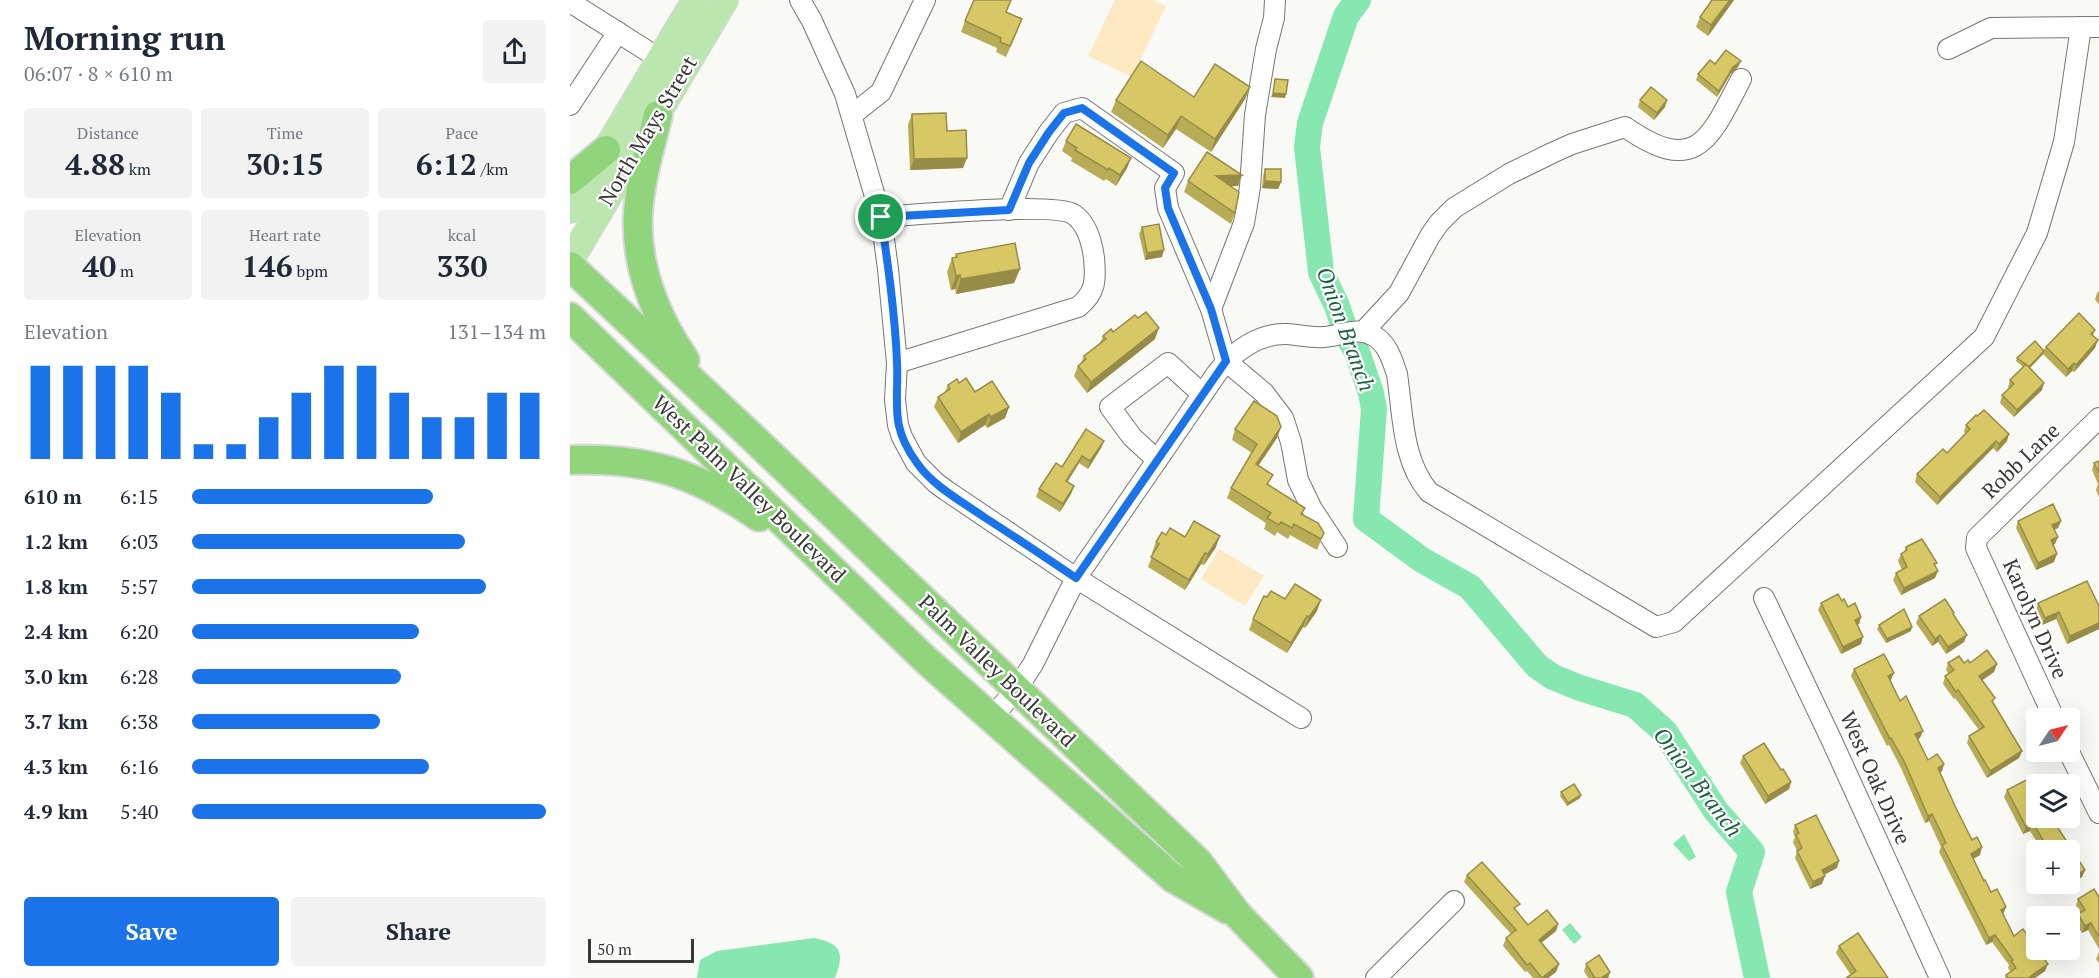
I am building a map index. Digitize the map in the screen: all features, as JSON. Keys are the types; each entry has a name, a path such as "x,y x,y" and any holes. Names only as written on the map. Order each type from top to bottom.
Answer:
{"highway":[{"path":"658,115 642,180 638,215 640,250 646,280 657,310 674,344 749,434"},
{"path":"570,180 606,150"},
{"name":"West Palm Valley Boulevard","path":"570,266 749,434"},
{"name":"West Palm Valley Boulevard","path":"570,317 927,661"},
{"name":"Palm Valley Boulevard","path":"749,434 1198,862 1237,915 1299,978"},
{"path":"570,460 595,459 642,463 689,477 738,502 838,574"},
{"name":"Palm Valley Boulevard","path":"927,661 1173,878 1237,915"}],"main road":[{"name":"North Mays Street","path":"570,210 695,0"},
{"name":"North Mays Street","path":"570,261 725,0"}],"street":[{"path":"800,0 836,72 852,115 881,217 897,363 895,400 898,425 902,437 920,467 947,491 1076,578 1301,718"},
{"path":"852,115 881,92 925,0"},
{"path":"1211,309 1244,223 1250,187 1255,115 1266,49 1274,18 1275,0"},
{"path":"570,2 660,59"},
{"path":"991,718 1016,690 1033,664 1076,578 1226,361 1242,348 1267,337 1288,334 1324,337 1364,332 1375,336 1387,348 1397,374 1410,462 1418,479 1429,492 1656,627 1674,622 1984,337 2037,233 2064,142 2090,27 1991,28 1948,49"},
{"path":"570,105 618,32"},
{"path":"1364,332 1399,293 1439,223 1471,196 1509,174 1572,144 1625,128 1656,146 1672,152 1692,148 1710,133 1742,79"},
{"path":"1009,210 1029,163 1049,132 1064,113 1082,108 1174,173 1165,188 1168,208 1211,309 1226,361 1264,393 1283,418 1298,480 1312,509 1337,547"},
{"path":"881,217 1053,208 1072,213 1080,220 1093,251 1094,288 1090,296 1078,307 897,363"},
{"path":"1157,460 1132,437 1110,407 1168,363 1202,394"},
{"name":"Robb Lane","path":"1977,538 2099,418"},
{"name":"Karolyn Drive","path":"1977,538 1976,548 2049,708"},
{"name":"West Oak Drive","path":"1764,598 1940,978"},
{"path":"2074,762 2099,813"},
{"path":"1376,978 1454,901"}],"shaded area":[{"path":"1115,0 1153,0 1166,6 1132,77 1088,56"},
{"path":"1219,549 1264,576 1245,606 1201,579"},
{"path":"1684,834 1696,857 1689,861 1673,844"},
{"path":"1570,923 1582,937 1574,944 1562,930"},
{"path":"814,938 830,943 838,951 840,962 835,978 697,978 700,960 717,951"}],"building":[{"path":"974,0 1011,0 1006,12 1022,19 1010,46 1000,42 1001,38 965,21"},
{"path":"1712,0 1730,0 1711,25 1700,17"},
{"path":"1726,50 1741,61 1733,67 1719,91 1698,74 1710,60 1715,64"},
{"path":"1141,61 1194,97 1215,64 1250,87 1215,139 1181,116 1168,135 1116,100"},
{"path":"1275,79 1288,80 1286,94 1273,93"},
{"path":"1651,87 1667,100 1657,113 1640,100"},
{"path":"946,113 947,131 966,130 967,158 914,159 912,114"},
{"path":"1076,124 1131,158 1120,175 1075,150 1077,148 1066,141"},
{"path":"1207,152 1242,175 1216,176 1239,192 1235,213 1188,181"},
{"path":"1265,169 1281,169 1281,182 1265,181"},
{"path":"1159,224 1164,250 1147,253 1142,227"},
{"path":"1015,243 1020,269 961,279 960,275 956,276 952,258 957,257 956,254"},
{"path":"1146,312 1159,328 1091,382 1078,366 1086,359 1084,356 1106,339 1103,336 1111,329 1113,332 1135,315 1138,318"},
{"path":"2079,313 2095,330 2091,334 2098,340 2076,365 2074,363 2068,369 2046,347"},
{"path":"2035,341 2044,351 2029,367 2017,358"},
{"path":"2026,364 2044,383 2017,410 2002,395 2014,384 2010,380"},
{"path":"966,378 975,392 992,381 1009,407 991,417 989,414 961,432 938,397 950,389 948,385 957,379 959,383"},
{"path":"1254,401 1277,416 1281,427 1256,464 1273,475 1267,484 1305,508 1301,514 1318,523 1324,533 1321,539 1294,524 1292,528 1281,522 1279,525 1267,518 1271,513 1231,488 1257,444 1235,429"},
{"path":"1984,410 2009,434 1999,444 1996,441 1940,497 1917,474 1943,449 1947,453 1970,429 1966,425"},
{"path":"1086,429 1104,441 1090,461 1082,456 1066,481 1074,486 1063,504 1039,489 1056,463 1062,467"},
{"path":"2099,461 2099,473 2094,463"},
{"path":"2053,504 2061,521 2052,525 2058,537 2051,540 2057,554 2038,563 2018,521"},
{"path":"1194,521 1220,536 1208,554 1205,553 1189,580 1151,557 1159,544 1156,542 1162,532 1166,535 1170,528 1185,537"},
{"path":"1922,539 1937,563 1934,564 1938,571 1904,588 1896,573 1907,567 1901,554 1907,550 1906,547"},
{"path":"2087,581 2099,606 2099,623 2070,636 2059,612 2045,618 2038,603"},
{"path":"1295,584 1321,600 1309,617 1307,616 1291,643 1253,619 1264,596 1267,597 1271,591 1285,599"},
{"path":"1838,594 1848,607 1855,603 1861,617 1855,620 1863,637 1843,647 1821,603"},
{"path":"1945,599 1967,635 1948,647 1940,635 1935,639 1919,616"},
{"path":"1904,609 1912,627 1887,639 1879,625"},
{"path":"1987,650 1997,664 1979,676 1995,698 1992,701 2022,751 1990,771 1969,736 1984,727 1958,690 1956,692 1945,676 1954,670 1948,663 1959,656 1964,663 1968,660 1970,663"},
{"path":"1884,654 1894,673 1888,676 1900,701 1906,696 1923,731 1915,734 1928,760 1937,754 1944,764 1938,768 1955,806 1972,840 1977,837 1982,847 1971,854 1984,881 1991,892 1997,889 2006,907 2001,910 2014,936 2023,929 2026,933 2026,960 2045,960 2048,964 2028,978 2008,978 2006,975 2016,968 2011,961 2013,960 1995,935 1989,938 1942,845 1946,843 1932,814 1928,816 1904,761 1854,669"},
{"path":"1764,743 1791,782 1768,796 1743,756"},
{"path":"2026,780 2026,827 2007,790"},
{"path":"1574,784 1581,795 1568,803 1561,792"},
{"path":"1816,815 1839,861 1822,870 1825,876 1813,882 1797,851 1802,848 1796,835 1799,833 1795,825"},
{"path":"2036,828 2058,828 2066,840 2043,840"},
{"path":"1482,862 1520,904 1514,908 1528,925 1547,910 1558,924 1539,940 1559,964 1542,978 1530,963 1527,965 1506,938 1516,930 1467,875"},
{"path":"2080,862 2085,870 2080,873"},
{"path":"2094,889 2099,897 2099,937 2091,923 2085,926 2080,917 2080,913 2085,910 2078,899"},
{"path":"1858,933 1888,978 1846,978 1856,971 1839,946"},
{"path":"1599,955 1610,972 1601,978 1595,978 1586,964"}],"waterway":[{"name":"Onion Branch","path":"1358,0 1346,16 1310,123 1307,147 1321,272 1337,306 1346,333 1357,352 1374,409 1366,519 1422,560 1470,587 1537,666 1553,677 1580,688 1635,705 1665,732 1716,811 1752,852 1739,892 1757,978"}],"route":[{"path":"1082,108 1174,173 1165,188 1168,208 1211,309 1226,361 1076,578 947,491 916,463 898,425 895,400 897,363 881,217 1009,210 1023,174 1049,132 1064,113 1082,108"}]}
